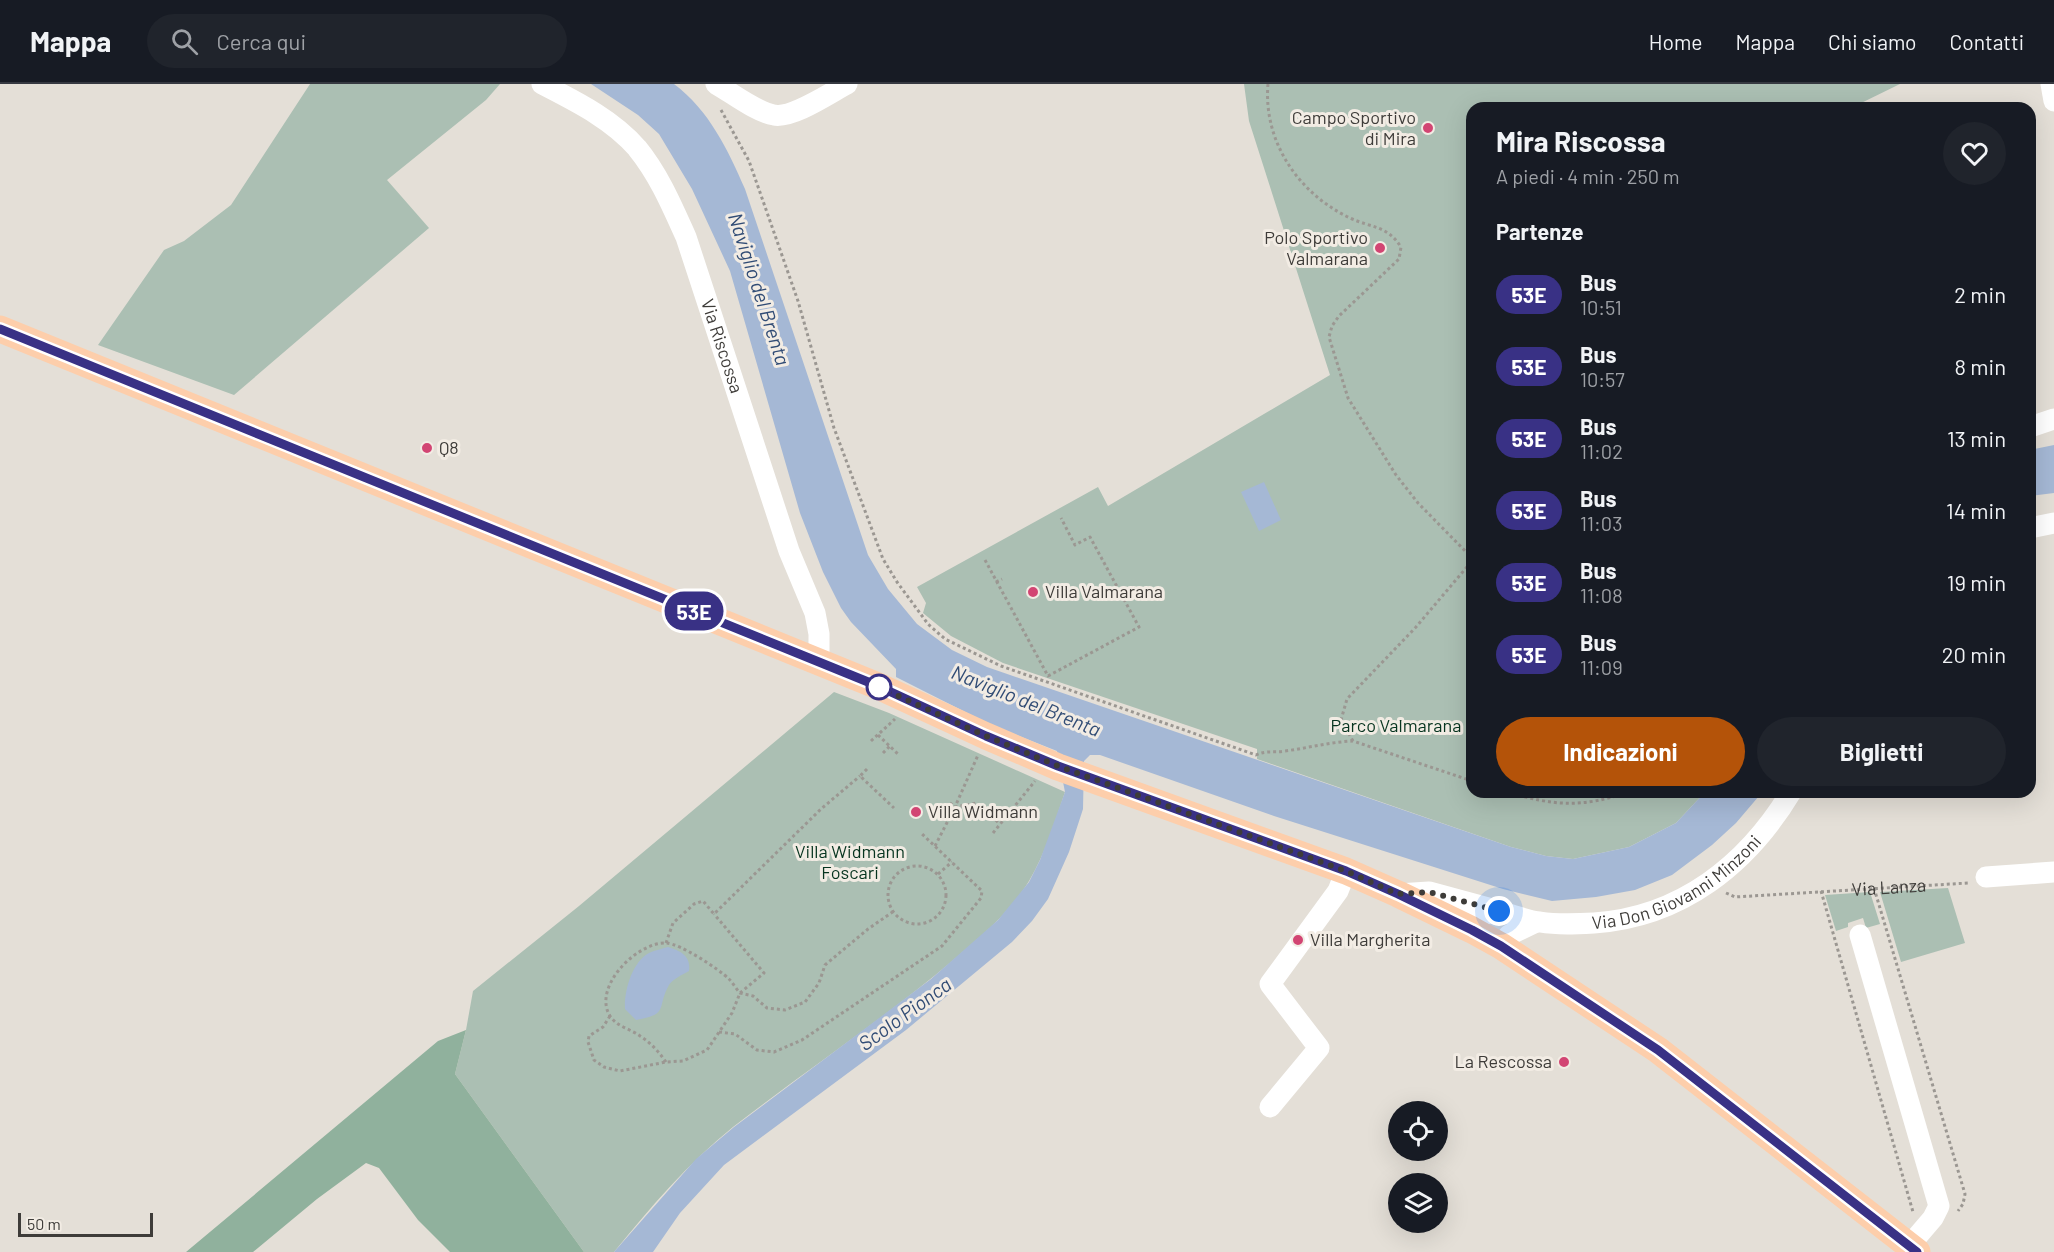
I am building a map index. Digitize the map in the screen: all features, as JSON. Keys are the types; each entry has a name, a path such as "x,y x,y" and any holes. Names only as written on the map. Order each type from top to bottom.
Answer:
{"main road":[{"path":"0,329 817,661 906,700 1047,773 1092,780 1346,871 1398,894 1501,946 1658,1050 1913,1249"}],"street":[{"name":"Via Riscossa","path":"542,84 590,111 624,136 636,147 667,194 686,237 789,551 815,613 819,634 817,661"},
{"path":"717,94 774,115 786,116 847,84"},
{"path":"2051,84 2054,101"},
{"path":"2036,425 2054,419"},
{"path":"2036,526 2054,522"},
{"name":"Via Don Giovanni Minzoni","path":"1398,894 1429,892 1536,922 1568,925 1610,922 1637,917 1678,901 1713,881 1741,856 1777,814 1787,798"},
{"path":"1270,1107 1319,1048 1270,984 1338,891 1346,871"},
{"path":"1986,877 2054,872"},
{"path":"1472,930 1479,918 1499,911"},
{"path":"1501,946 1509,935 1536,922"},
{"path":"1860,935 1939,1206 1913,1249"}],"path":[{"path":"1268,84 1267,96 1275,135 1287,164 1302,184 1318,200 1336,211 1382,228 1395,238 1401,247 1399,259 1339,316 1332,326 1329,337 1348,398 1361,420 1396,475 1418,503 1466,554"},
{"path":"717,94 748,162 798,301 834,428 883,559 928,624 945,639 1001,666 1256,754 1353,741 1466,779"},
{"path":"985,560 1048,676 1139,627 1090,537 1075,545 1061,518"},
{"path":"1353,741 1341,720 1347,699 1416,627 1466,567"},
{"path":"996,582 1002,579"},
{"path":"871,741 902,712 906,700"},
{"path":"878,735 899,755"},
{"path":"883,753 890,746"},
{"path":"935,846 979,752"},
{"path":"714,914 821,809 867,769"},
{"path":"993,833 1047,773"},
{"path":"861,776 894,808"},
{"path":"1534,798 1565,805 1610,798"},
{"path":"950,803 955,807 977,803 1000,824"},
{"path":"719,1032 735,1034 757,1050 774,1052 802,1040 942,946 981,898 982,891 921,833"},
{"path":"938,874 952,862"},
{"path":"911,866 921,866 938,874 946,891 942,910 936,917 927,922 909,922 894,911 888,893 895,876 911,866"},
{"name":"Via Lanza","path":"1722,892 1735,897 1974,882 1986,877"},
{"path":"1874,888 1965,1194 1963,1204 1956,1215"},
{"path":"1821,891 1913,1215"},
{"path":"610,1016 603,1027 589,1036 588,1042 594,1060 604,1067 621,1071 666,1062 683,1062 707,1050 732,1013 740,993 764,973 703,901 694,904 673,923 666,943"},
{"path":"666,1062 656,1048 639,1035 622,1027 610,1016 606,1001 608,988 618,970 635,955 650,947 666,943 686,950 720,971 740,993 753,996 767,1008 785,1010 805,1002 819,984 825,965 868,929 894,911"}],"green space":[{"path":"310,84 500,84 486,100 387,180 429,228 234,395 98,345 164,250 184,241 231,205"},
{"name":"Parco Valmarana","path":"1244,84 1900,84 1863,102 1466,102 1466,798 1699,798 1676,823 1629,847 1573,859 1546,856 1511,847 1257,759 1257,749 1003,663 951,636 923,613 926,603 917,587 1098,487 1108,506 1330,375 1249,121"},
{"name":"Villa Widmann Foscari","path":"834,692 889,713 1065,792 1040,860 1013,904 983,934 898,1005 716,1141 670,1187 614,1252 584,1252 455,1074 473,991 579,906"},
{"path":"1948,888 1965,943 1901,962 1880,892"},
{"path":"1870,892 1880,924 1866,928 1863,918 1848,923 1848,927 1836,931 1825,895"},
{"path":"466,1030 455,1074 584,1252 450,1252 418,1220 379,1168 366,1163 317,1199 253,1252 186,1252 438,1041"}],"water":[{"path":"591,84 674,84 697,106 716,132 745,189 868,555 888,589 917,624 952,650 987,667 1511,847 1546,856 1573,859 1629,847 1676,823 1699,798 1757,798 1736,823 1712,845 1672,875 1635,890 1596,897 1552,901 1503,889 1274,816 1100,755 1090,755 1084,761 1083,809 1069,852 1048,899 1032,921 1012,942 906,1030 724,1165 680,1213 653,1252 614,1252 696,1159 734,1127 931,979 998,920 1029,882 1040,860 1065,792 1057,751 991,725 896,677 896,669 851,622 841,608 823,572 800,513 730,271 692,189 659,134 638,115"},
{"path":"2054,445 2054,493 2036,495 2036,449"},
{"path":"1264,482 1281,520 1259,531 1241,492"},
{"path":"668,947 677,950 687,958 689,971 669,985 658,1012 647,1018 636,1020 625,1009 630,978 643,957"}],"bus line":[{"name":"53E","path":"0,329 878,686 986,736 1092,780 1346,871 1398,894 1501,946 1658,1050 1917,1252"}],"place":[{"name":"Campo Sportivo di Mira","path":"1428,128"},
{"name":"Polo Sportivo Valmarana","path":"1380,248"},
{"name":"Q8","path":"427,448"},
{"name":"Villa Valmarana","path":"1033,592"},
{"name":"Villa Widmann","path":"916,812"},
{"name":"Villa Margherita","path":"1298,940"},
{"name":"La Rescossa","path":"1564,1062"}],"route":[{"path":"879,687 986,736 1092,780 1346,871 1398,894 1429,892 1499,911"}],"water label":[{"name":"Naviglio del Brenta","path":"759,289"},
{"name":"Naviglio del Brenta","path":"1026,701"},
{"name":"Scolo Pionca","path":"905,1014"}]}
